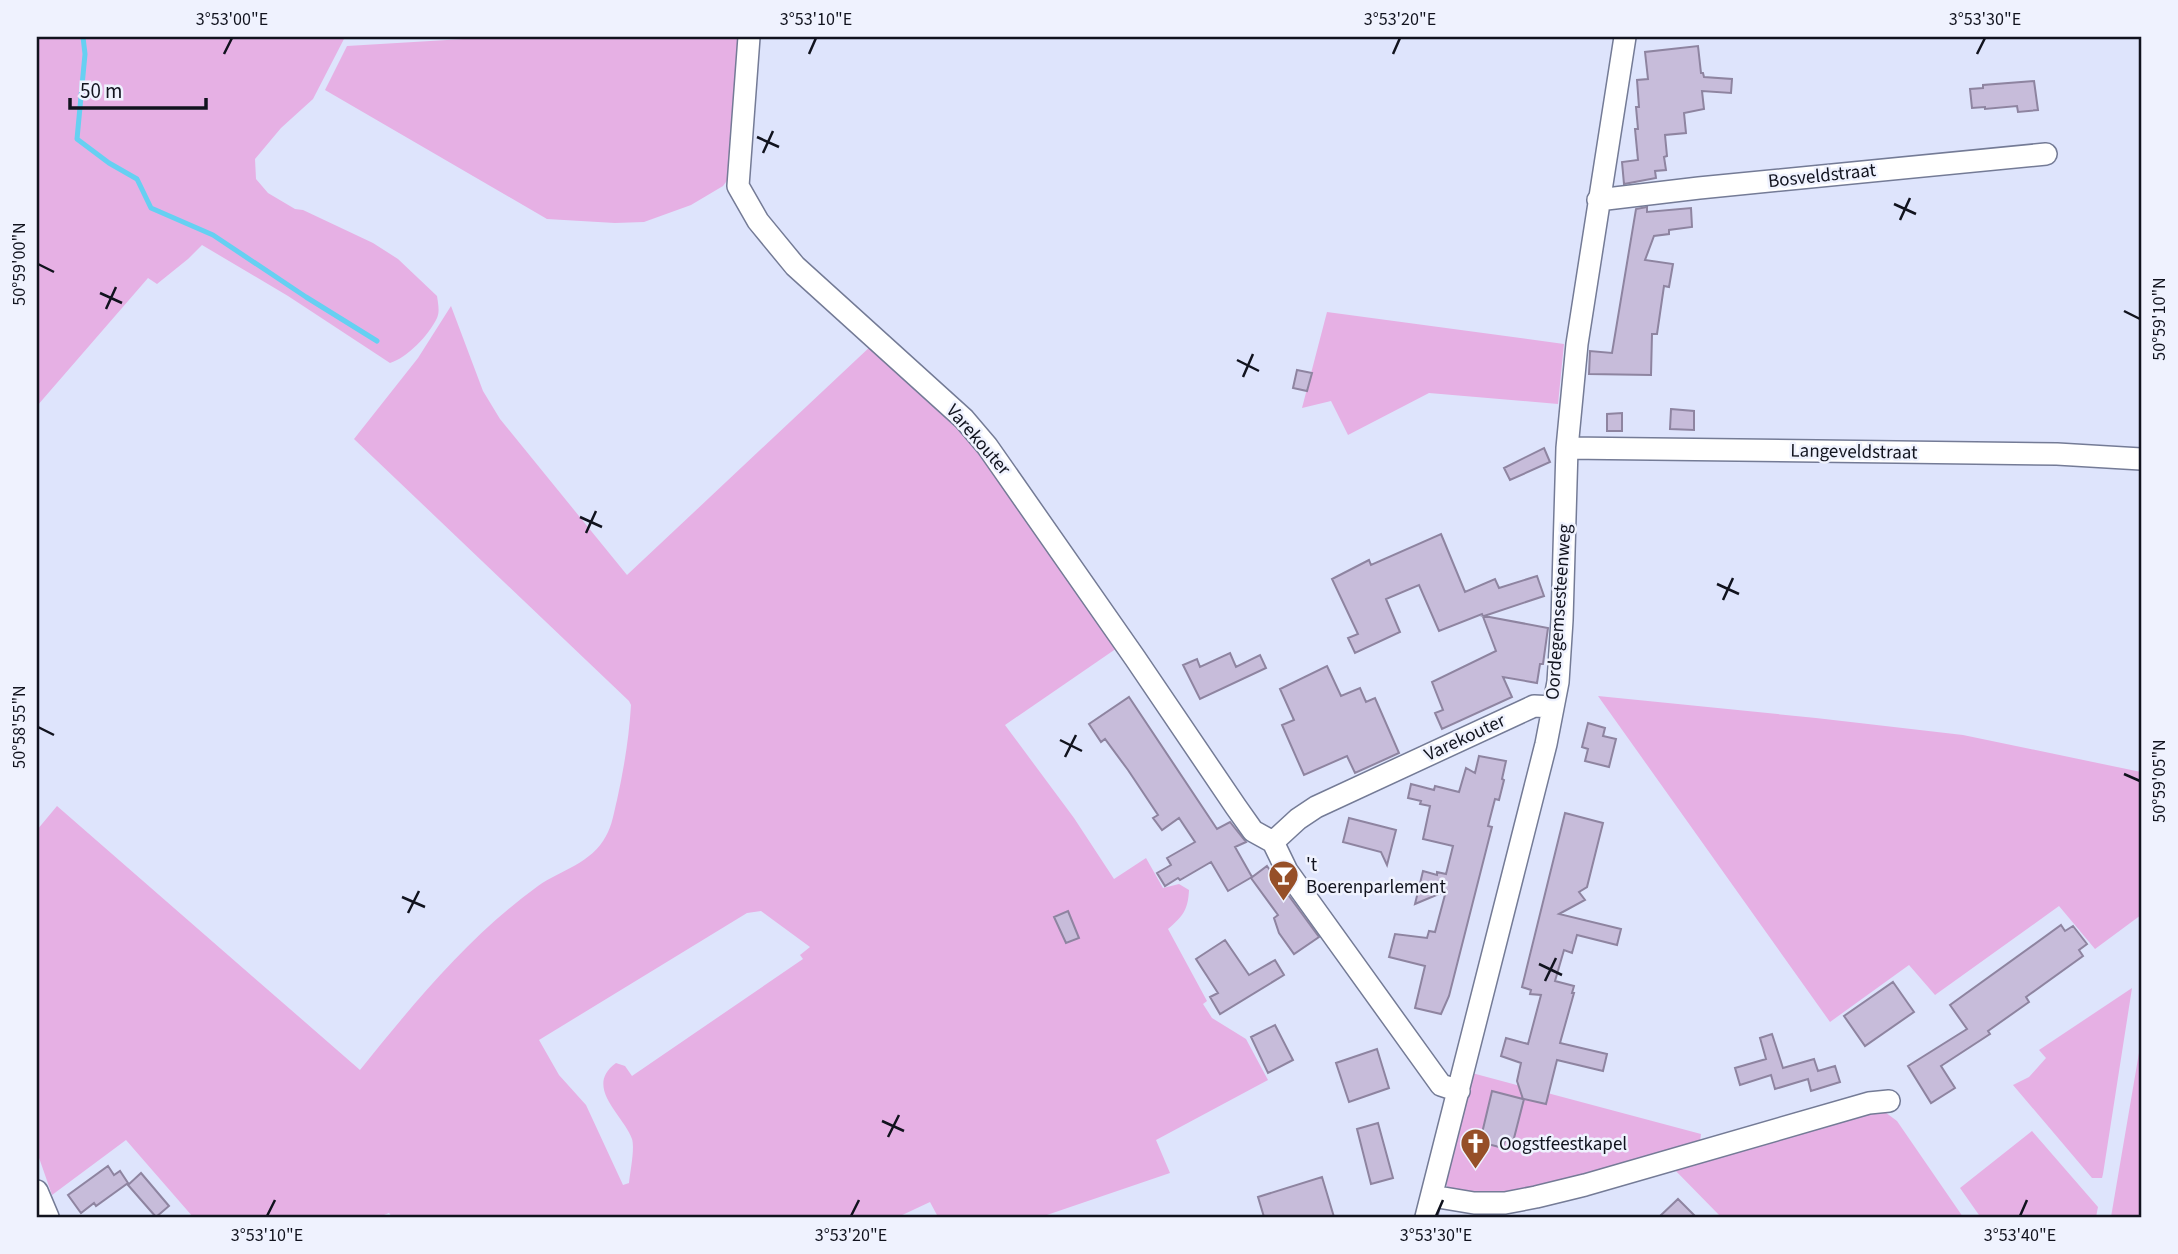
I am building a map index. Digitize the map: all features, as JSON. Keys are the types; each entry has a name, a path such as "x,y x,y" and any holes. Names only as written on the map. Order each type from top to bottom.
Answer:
{"street":[{"name":"Varekouter","path":"750,37 738,186 758,221 795,266 964,419 987,446 1253,831 1272,842 1287,872 1441,1085 1459,1091"},
{"name":"Oordegemsesteenweg","path":"1426,1217 1546,744 1558,682 1567,448 1577,344 1625,37"},
{"name":"Bosveldstraat","path":"1598,200 2046,154"},
{"name":"Langeveldstraat","path":"1567,448 2057,454 2141,459"},
{"name":"Varekouter","path":"1272,842 1316,807 1534,706 1553,707"},
{"path":"1432,1196 1474,1203 1506,1203 1585,1185 1869,1103 1889,1101"},
{"path":"37,1191 48,1217"}],"shaded area":[{"path":"37,37 345,37 313,99 281,128 255,159 256,179 268,193 295,209 303,210 373,243 398,259 437,296 438,316 429,332 410,351 390,363 288,296 202,245 157,284 148,278 37,406"},
{"path":"497,37 744,37 729,178 723,186 691,205 644,222 547,219 325,90 347,46"},
{"path":"451,306 483,391 500,419 627,575 873,344 974,440 1120,646 1005,725 1074,818 1114,879 1146,858 1163,888 1179,884 1189,890 1184,912 1168,929 1207,1001 1203,1004 1212,1018 1246,1039 1268,1080 1156,1140 1170,1173 1041,1217 938,1217 930,1202 898,1217 392,1217 389,1213 379,1217 193,1217 126,1140 52,1195 37,1152 37,830 57,806 360,1070 465,949 538,886 593,853 608,832 626,753 631,705 629,701 354,439 418,358","holes":["761,911 810,947 800,955 803,959 632,1076 625,1066 616,1063 607,1072 603,1082 604,1091 633,1143 629,1183 623,1185 586,1105 559,1075 539,1040 747,913"]},
{"path":"1327,312 1564,344 1558,404 1429,393 1348,435 1331,401 1302,408"},
{"path":"1598,696 1963,735 2141,772 2141,915 2095,949 2059,906 1935,995 1909,965 1830,1022"},
{"path":"2132,988 2103,1174 2102,1178 2092,1178 2013,1085 2029,1077 2046,1058 2039,1050"},
{"path":"2141,1041 2141,1217 2111,1217"},
{"path":"1472,1073 1701,1134 1699,1149 1519,1193 1470,1195 1449,1190 1446,1184"},
{"path":"1885,1112 1897,1121 1963,1217 1721,1217 1671,1166 1863,1113"},
{"path":"2032,1131 2098,1207 2096,1217 1980,1217 1960,1188"}],"building":[{"path":"1698,46 1701,73 1704,77 1732,79 1731,93 1702,91 1704,109 1684,113 1686,133 1665,135 1666,170 1655,171 1656,178 1624,184 1622,162 1638,160 1635,129 1638,129 1636,107 1639,107 1637,80 1648,79 1645,52"},
{"path":"2034,81 2038,110 2018,112 2017,106 1972,108 1970,89 1983,88 1983,85"},
{"path":"1647,207 1647,212 1691,208 1692,227 1669,230 1669,234 1654,236 1645,260 1673,264 1669,287 1664,286 1657,334 1652,334 1651,375 1589,374 1590,351 1612,353 1636,209"},
{"path":"1297,370 1312,373 1307,391 1293,388"},
{"path":"1671,409 1694,411 1694,430 1670,429"},
{"path":"1622,413 1622,431 1607,431 1607,414"},
{"path":"1544,448 1550,462 1510,480 1504,468"},
{"path":"1441,534 1465,592 1495,579 1499,588 1537,576 1544,596 1484,616 1548,628 1543,664 1540,664 1537,683 1503,677 1512,697 1442,729 1435,713 1443,710 1432,682 1496,651 1482,614 1439,631 1419,585 1386,599 1400,632 1355,653 1348,638 1358,634 1332,579 1369,560 1371,565"},
{"path":"1230,653 1236,667 1260,655 1266,668 1200,699 1183,665 1197,659 1200,667"},
{"path":"1327,666 1341,696 1360,688 1366,702 1375,698 1399,753 1355,773 1347,756 1304,775 1282,725 1294,720 1280,689"},
{"path":"1129,697 1217,829 1230,822 1246,842 1235,847 1252,877 1228,891 1211,862 1165,886 1157,873 1171,865 1167,858 1195,842 1179,818 1162,830 1153,818 1158,815 1128,770 1105,739 1101,742 1089,724"},
{"path":"1588,723 1605,728 1603,736 1616,739 1609,767 1585,761 1588,749 1582,747"},
{"path":"1479,756 1506,761 1504,780 1499,800 1495,799 1488,826 1492,827 1449,996 1441,1014 1415,1008 1425,966 1389,957 1395,934 1427,938 1429,931 1435,932 1446,891 1415,904 1423,871 1437,875 1437,872 1446,874 1453,846 1423,839 1430,806 1408,798 1411,784 1434,790 1435,786 1459,792 1466,768 1475,773"},
{"path":"1565,813 1603,823 1587,887 1579,892 1585,900 1559,914 1621,929 1617,945 1577,935 1572,953 1564,950 1555,981 1574,986 1574,993 1560,1043 1607,1054 1603,1071 1557,1060 1546,1104 1524,1099 1513,1142 1505,1140 1503,1148 1480,1142 1492,1091 1523,1099 1517,1081 1521,1063 1501,1056 1506,1038 1528,1044 1541,995 1530,994 1531,990 1522,987"},
{"path":"1349,818 1396,830 1387,865 1381,852 1343,842"},
{"path":"1267,866 1319,937 1294,954 1279,933 1274,918 1278,915 1251,878"},
{"path":"1068,911 1079,938 1066,943 1054,917"},
{"path":"2061,925 2065,931 2073,926 2087,944 2079,950 2083,956 2026,997 2029,1002 1988,1031 1990,1034 1941,1066 1955,1088 1931,1103 1908,1066 1967,1029 1950,1005"},
{"path":"1225,940 1249,975 1275,960 1284,975 1220,1014 1210,997 1218,993 1196,959"},
{"path":"1893,982 1914,1012 1865,1046 1844,1016"},
{"path":"1275,1025 1293,1060 1268,1073 1251,1037"},
{"path":"1772,1034 1783,1068 1814,1059 1818,1071 1835,1066 1840,1082 1811,1091 1808,1079 1775,1089 1771,1075 1740,1085 1735,1068 1766,1059 1760,1038"},
{"path":"1377,1049 1389,1088 1349,1102 1336,1063"},
{"path":"1378,1123 1393,1178 1371,1184 1357,1129"},
{"path":"108,1166 114,1175 120,1171 128,1183 96,1206 94,1203 81,1213 68,1195"},
{"path":"141,1173 169,1206 156,1217 128,1185"},
{"path":"1322,1177 1334,1217 1264,1217 1258,1197"},
{"path":"1678,1199 1696,1217 1659,1217"}],"waterway":[{"path":"83,37 85,54 77,139 109,163 137,179 151,208 213,235 377,341"}],"place":[{"name":"'t Boerenparlement","path":"1283,903"},
{"name":"Oogstfeestkapel","path":"1476,1171"}]}
